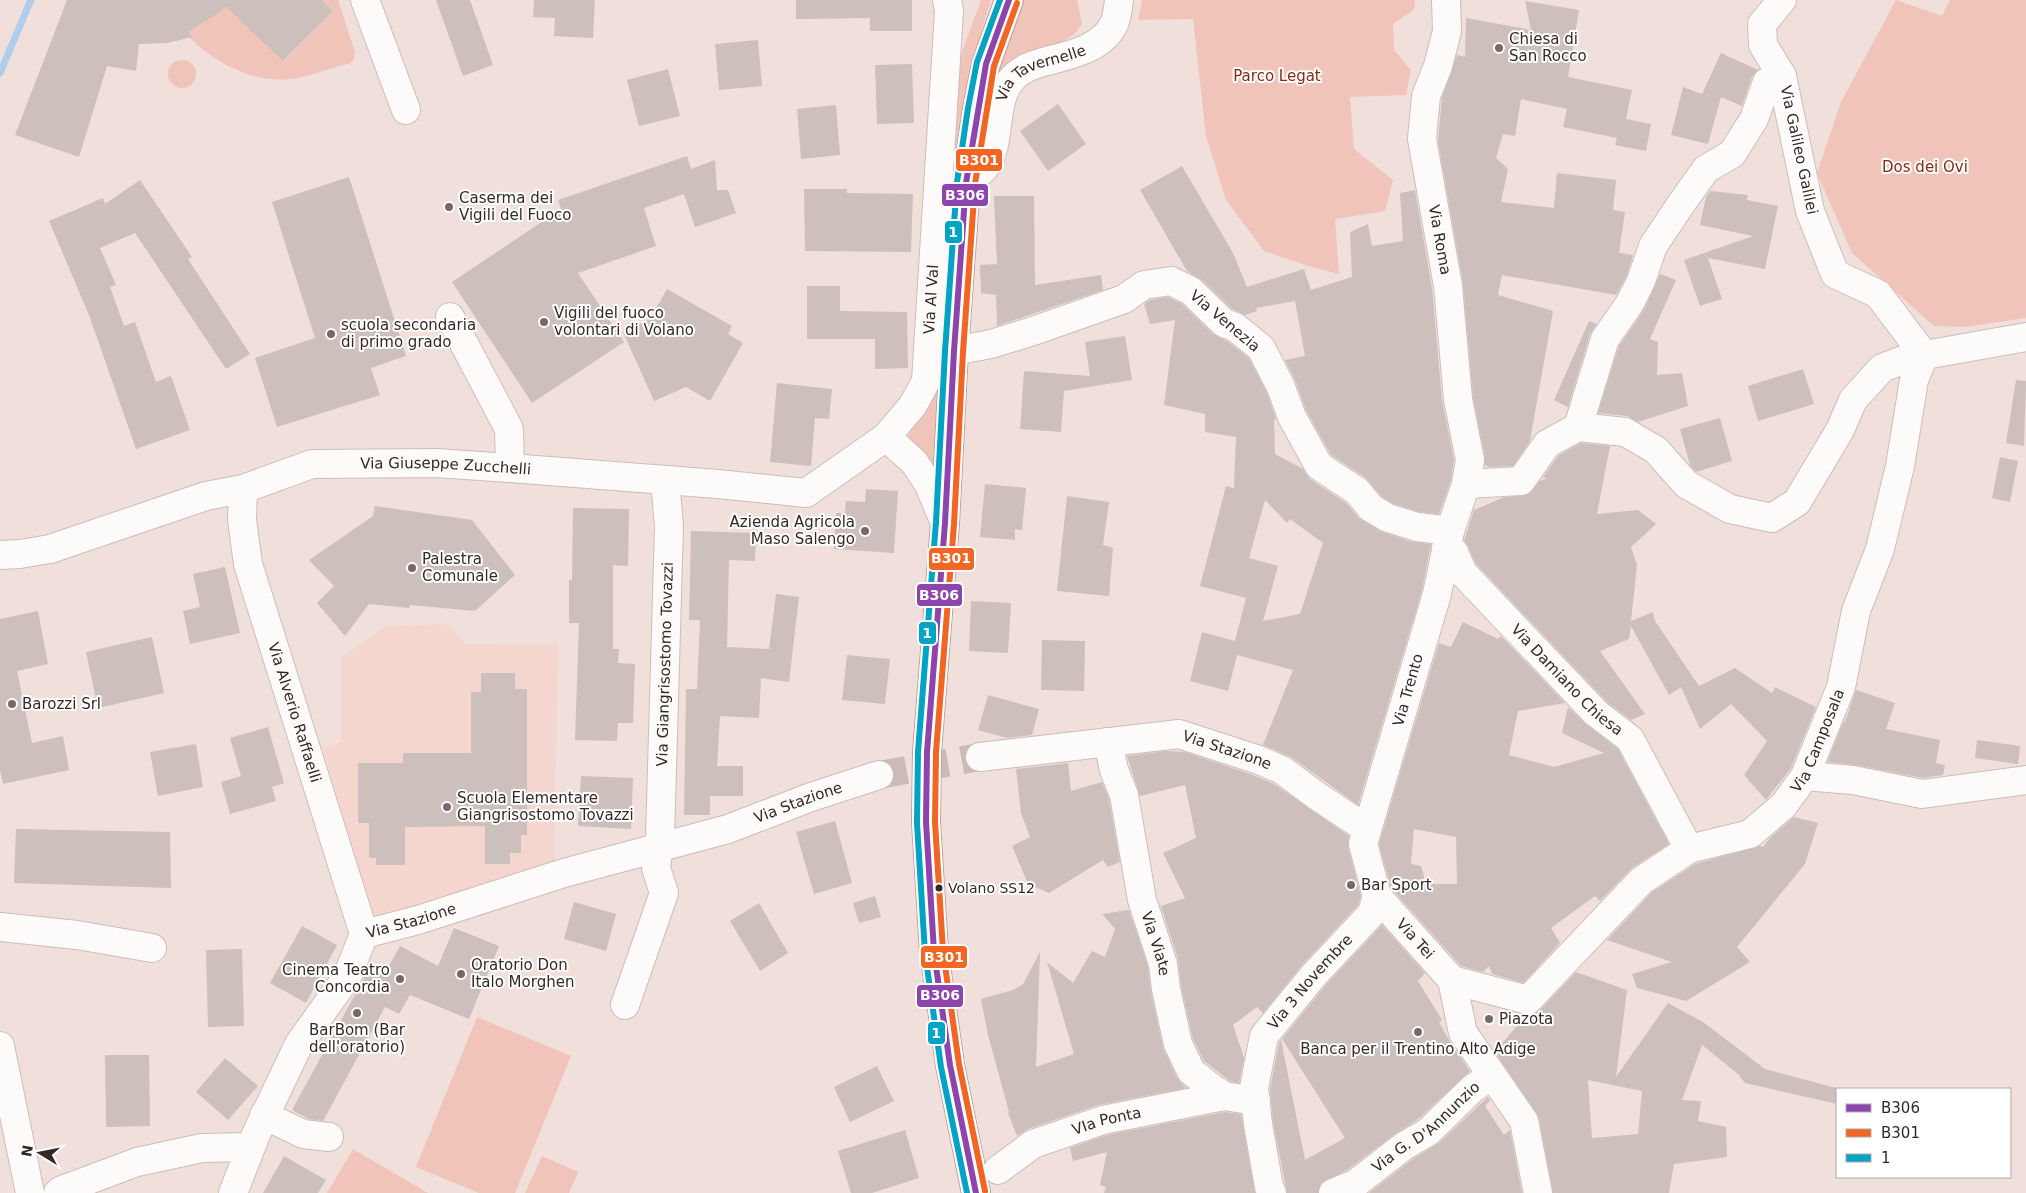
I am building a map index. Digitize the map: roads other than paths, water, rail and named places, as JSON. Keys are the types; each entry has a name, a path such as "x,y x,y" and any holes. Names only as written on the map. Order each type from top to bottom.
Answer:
{"main road":[{"path":"976,1193 950,1065 934,952 926,822 927,752 945,523 954,351 966,183 977,108 986,64 1009,0"}],"street":[{"path":"365,0 406,110"},
{"name":"Via Al Val","path":"886,437 912,405 926,381 945,91 949,11 947,0"},
{"name":"Via Tavernelle","path":"966,183 986,167 992,152 1004,92 1012,78 1026,68 1096,44 1106,36 1114,25 1119,0"},
{"name":"Via Roma","path":"1446,0 1447,32 1438,66 1426,96 1422,139 1448,286 1458,399 1470,460 1466,484"},
{"path":"1782,0 1762,24 1763,44 1782,76"},
{"name":"Via Galileo Galilei","path":"1578,427 1605,339 1630,303 1641,281 1653,246 1706,169 1732,154 1754,119 1767,82 1782,76 1810,211 1835,274 1878,294 1924,355"},
{"name":"Via Venezia","path":"954,351 991,344 1033,332 1124,299 1144,285 1171,282 1191,291 1224,323 1235,327 1261,348 1281,387 1292,417 1319,466 1357,492 1371,508 1388,518 1448,539"},
{"path":"450,317 509,429 510,468"},
{"path":"1466,484 1521,481 1547,444 1578,427 1625,432 1656,450 1686,484 1730,509 1772,518 1797,502 1840,430 1853,400 1882,368 1908,358 2026,337"},
{"name":"Via Camposala","path":"1452,980 1528,1000 1640,881 1688,849 1750,834 1783,806 1804,776 1841,687 1856,611 1880,549 1900,466 1914,380 1924,355"},
{"path":"886,437 914,462 928,483 945,523"},
{"name":"Via Giuseppe Zucchelli","path":"0,555 50,549 206,496 243,489 312,464 436,463 665,480 806,493 886,437"},
{"name":"Via Giangrisostomo Tovazzi","path":"625,1005 664,893 656,868 660,838 669,526 665,480"},
{"name":"Via Trento","path":"1376,896 1363,844 1436,594 1448,539 1466,484"},
{"name":"Via Alverio Raffaelli","path":"243,489 242,520 248,564 364,934"},
{"name":"Via Damiano Chiesa","path":"1448,539 1463,573 1596,713 1630,739 1688,849"},
{"name":"Via Stazione","path":"980,757 1179,734 1259,760 1282,770 1317,796 1368,829"},
{"name":"Via Viate","path":"1108,742 1114,770 1126,803 1142,900 1163,964 1166,990 1178,1044 1191,1071 1224,1096 1256,1101"},
{"name":"Via Stazione","path":"232,1193 264,1115 298,1044 347,978 364,934 418,920 564,873 728,829 811,797 879,775"},
{"path":"1804,776 1853,780 1922,794 2026,780"},
{"name":"Via Tei","path":"1376,896 1452,980"},
{"name":"Via 3 Novembre","path":"1272,1193 1267,1178 1254,1088 1264,1036 1313,976 1372,914 1376,896"},
{"path":"0,927 76,935 152,948"},
{"path":"1452,980 1462,1033 1524,1121 1538,1193"},
{"path":"0,1046 30,1193"},
{"name":"Via G. D'Annunzio","path":"1333,1193 1355,1184 1404,1146 1428,1132 1472,1089 1492,1075"},
{"name":"VIa Ponta","path":"998,1170 1033,1144 1103,1120 1224,1096"},
{"path":"264,1115 303,1134 329,1136"},
{"path":"58,1193 137,1162 202,1148 250,1147"}],"waterway":[{"path":"0,73 31,0"}],"tunnel":[{"path":"879,775 980,757"}],"place":[{"name":"Chiesa di San Rocco","path":"1499,48"},
{"name":"Caserma dei Vigili del Fuoco","path":"449,207"},
{"name":"Vigili del fuoco volontari di Volano","path":"544,322"},
{"name":"scuola secondaria di primo grado","path":"331,334"},
{"name":"Azienda Agricola Maso Salengo","path":"865,531"},
{"name":"Palestra Comunale","path":"412,568"},
{"name":"Barozzi Srl","path":"12,704"},
{"name":"Scuola Elementare Giangrisostomo Tovazzi","path":"447,807"},
{"name":"Bar Sport","path":"1351,885"},
{"name":"Volano SS12","path":"939,888"},
{"name":"Oratorio Don Italo Morghen","path":"461,974"},
{"name":"Cinema Teatro Concordia","path":"400,979"},
{"name":"BarBom (Bar dell'oratorio)","path":"357,1013"},
{"name":"Piazota","path":"1489,1019"},
{"name":"Banca per il Trentino Alto Adige","path":"1418,1032"}],"park label":[{"name":"Parco Legat","path":"1277,76"},
{"name":"Dos dei Ovi","path":"1925,167"}]}
